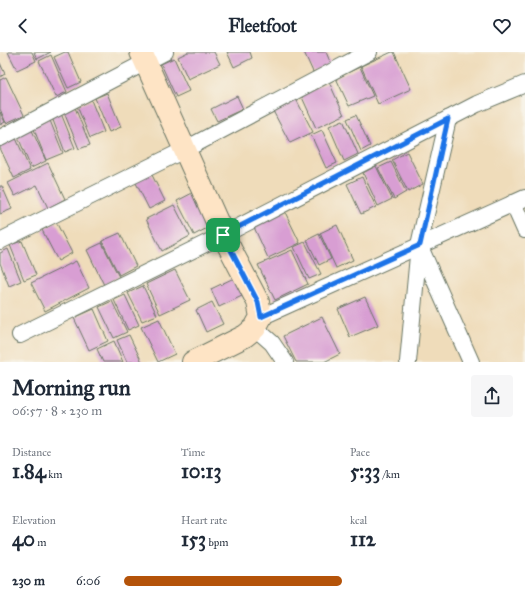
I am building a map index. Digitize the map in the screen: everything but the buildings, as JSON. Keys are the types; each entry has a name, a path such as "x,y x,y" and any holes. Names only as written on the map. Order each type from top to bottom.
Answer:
{"street":[{"path":"0,138 143,57 165,52"},
{"path":"0,240 184,150 369,52"},
{"path":"143,57 223,235 258,302 258,323 285,362"},
{"path":"20,335 223,235 477,104 525,84"},
{"path":"408,362 420,245 448,119"},
{"path":"193,362 245,336 258,323 420,245 519,200 525,230"},
{"path":"420,245 471,362"}],"route":[{"path":"448,119 420,245 261,317 258,302 223,235 448,119"}]}
